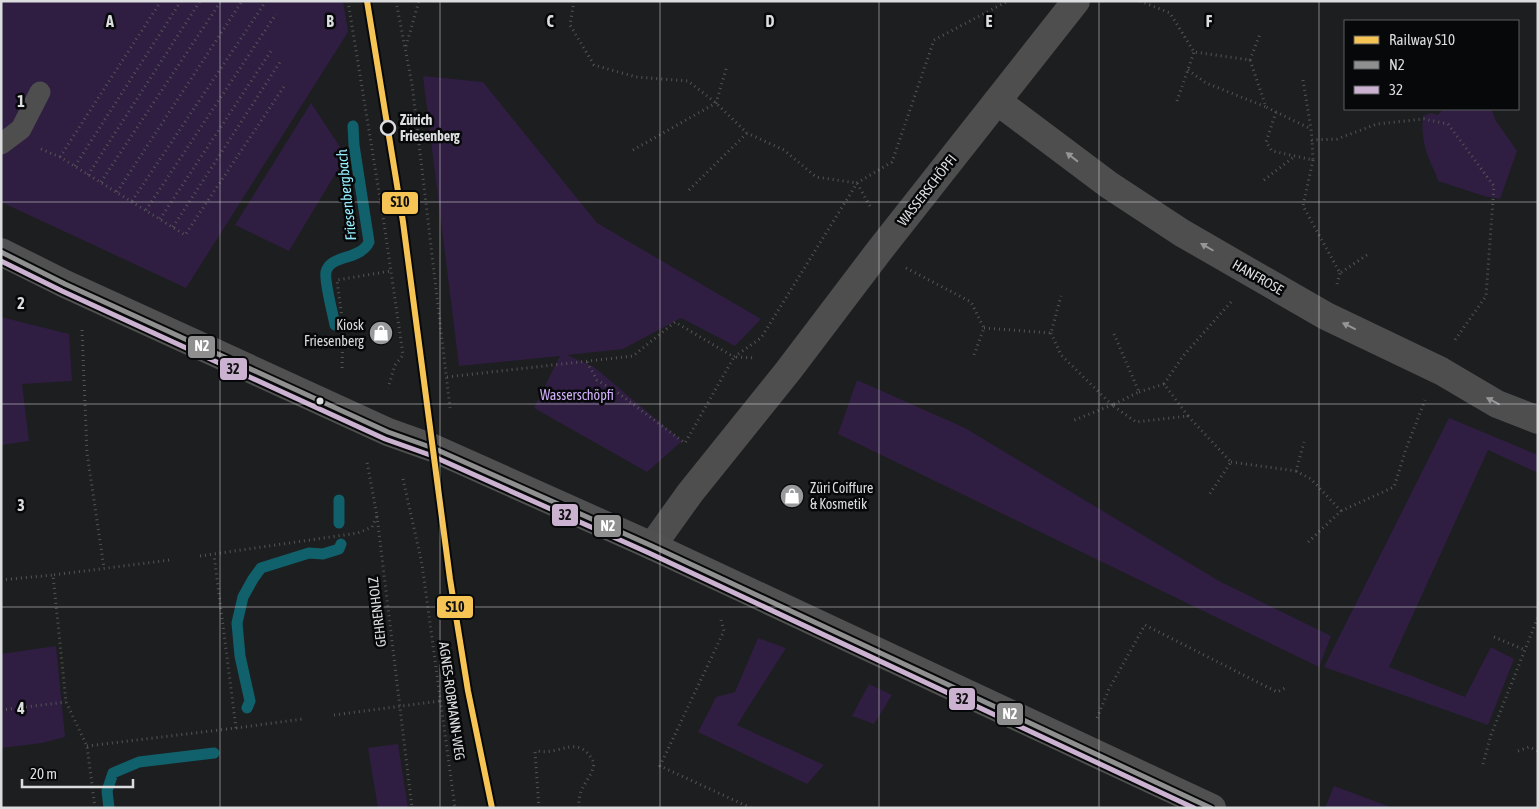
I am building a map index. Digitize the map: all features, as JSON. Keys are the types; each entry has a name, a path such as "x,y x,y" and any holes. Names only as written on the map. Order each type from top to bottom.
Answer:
{"street":[{"name":"WASSERSCHÖPFI","path":"652,546 690,494 788,371 879,251 1076,1"},
{"name":"HANFROSE","path":"997,101 1109,185 1182,233 1326,316 1441,371 1497,404 1538,420"},
{"path":"1,252 388,432 433,448 652,546 1212,808"}],"lane":[{"path":"6,140 20,130 40,92"}],"path":[{"path":"60,157 161,1"},
{"path":"75,166 181,1"},
{"path":"88,175 200,1"},
{"path":"101,182 221,1"},
{"path":"117,192 242,1"},
{"path":"132,201 266,1"},
{"path":"348,1 404,355 395,365 388,388"},
{"path":"396,1 413,94 450,408"},
{"path":"405,48 419,1"},
{"path":"574,1 570,25 594,65 636,77 688,81 716,103 747,133 784,150 816,177 857,183"},
{"path":"587,362 597,380 618,392 685,443 734,356 761,338 857,183 892,162 934,40 1008,1"},
{"path":"1140,1 1170,13 1194,52"},
{"path":"146,210 276,14"},
{"path":"1260,34 1250,60 1266,106"},
{"path":"160,219 273,48"},
{"path":"1194,52 1250,60"},
{"path":"1177,101 1194,52"},
{"path":"173,227 280,62"},
{"path":"633,150 716,103 727,66"},
{"path":"1188,70 1206,83 1266,106 1311,130"},
{"path":"1303,80 1311,130 1313,160 1303,206 1340,273 1370,253"},
{"path":"6,140 60,157 185,235 285,85"},
{"path":"1276,112 1266,142 1272,151 1313,160"},
{"path":"1312,140 1336,139 1377,124 1424,120 1448,124 1494,186 1486,296 1449,348"},
{"path":"689,190 747,133"},
{"path":"1264,180 1296,156"},
{"path":"857,183 874,214"},
{"path":"904,267 971,302 984,328 974,354"},
{"path":"342,368 343,326 337,280 391,271"},
{"path":"1061,296 1051,333 1061,355 1112,404 1136,422 1188,416"},
{"path":"1072,421 1139,392 1164,384 1183,356 1236,296"},
{"path":"447,377 633,356 675,322 734,356 764,359"},
{"path":"984,328 1051,333"},
{"path":"82,330 88,453 104,568"},
{"path":"1114,334 1139,392"},
{"path":"1164,384 1188,416 1231,462 1296,472 1311,479 1341,511"},
{"path":"1306,544 1341,511 1394,487 1424,400 1431,396"},
{"path":"1296,472 1304,442"},
{"name":"GEHRENHOLZ","path":"367,462 377,516 412,808"},
{"path":"1209,495 1231,462"},
{"name":"AGNES-ROBMANN-WEG","path":"403,479 422,564 455,808"},
{"path":"200,556 358,533 372,527 377,516"},
{"path":"214,555 236,728"},
{"path":"1,580 170,560"},
{"path":"53,574 66,702 87,746 95,808"},
{"path":"1483,764 1491,735 1538,617"},
{"path":"721,620 724,630 660,766 751,808"},
{"path":"1097,720 1109,689 1145,625 1277,692 1287,687"},
{"path":"1494,637 1525,650"},
{"path":"334,715 440,701"},
{"path":"1,710 66,702"},
{"path":"87,746 304,719"},
{"path":"540,808 535,752 549,752 574,746 580,747 594,763 592,772 585,780 579,794 579,808"},
{"path":"1518,751 1529,747 1538,751"}],"green space":[{"path":"1,1 343,1 348,32 186,288 1,202"},
{"name":"Wasserschöpfi","path":"423,76 483,82 597,223 761,319 735,346 681,318 623,349 567,355 594,367 682,441 647,472 534,408 560,356 459,366"},
{"path":"311,103 346,156 289,251 235,225"},
{"path":"1440,110 1491,110 1496,121 1517,151 1500,199 1484,196 1438,181 1427,154 1422,121 1423,116 1431,113 1437,115 1441,112"},
{"path":"1,317 69,334 72,381 22,384 29,441 1,445"},
{"path":"857,380 965,428 1219,581 1331,636 1319,667 838,434"},
{"path":"1449,418 1538,455 1538,473 1488,450 1389,667 1465,697 1491,647 1514,659 1488,725 1324,667"},
{"path":"758,638 786,648 737,725 824,765 807,784 698,732 716,697 735,692"},
{"path":"56,646 65,737 42,743 1,748 1,654"},
{"path":"869,684 892,695 874,724 852,716"},
{"path":"398,744 408,808 378,808 368,748"},
{"path":"1334,786 1393,808 1325,808"}],"waterway":[{"name":"Friesenbergbach","path":"335,325 327,290 326,272 333,262 359,252 369,242 354,145 353,126"},
{"name":"Friesenbergbach","path":"339,500 339,523"},
{"name":"Friesenbergbach","path":"247,708 250,701 240,656 237,623 243,597 253,579 261,568 309,553 323,554 339,549 341,544"},
{"name":"Friesenbergbach","path":"109,808 107,791 113,773 139,762 214,753"}],"rail line":[{"name":"S10","path":"367,1 403,222 450,579 468,691 492,808"}],"transit line":[{"name":"N2","path":"1,252 65,284 388,432 433,448 652,546 1211,808"},
{"name":"32","path":"1,261 62,291 385,439 430,455 649,553 1194,808"}],"place":[{"name":"Zürich Friesenberg","path":"388,128"},
{"name":"Kiosk Friesenberg","path":"381,333"},
{"name":"Züri Coiffure & Kosmetik","path":"792,496"}]}
